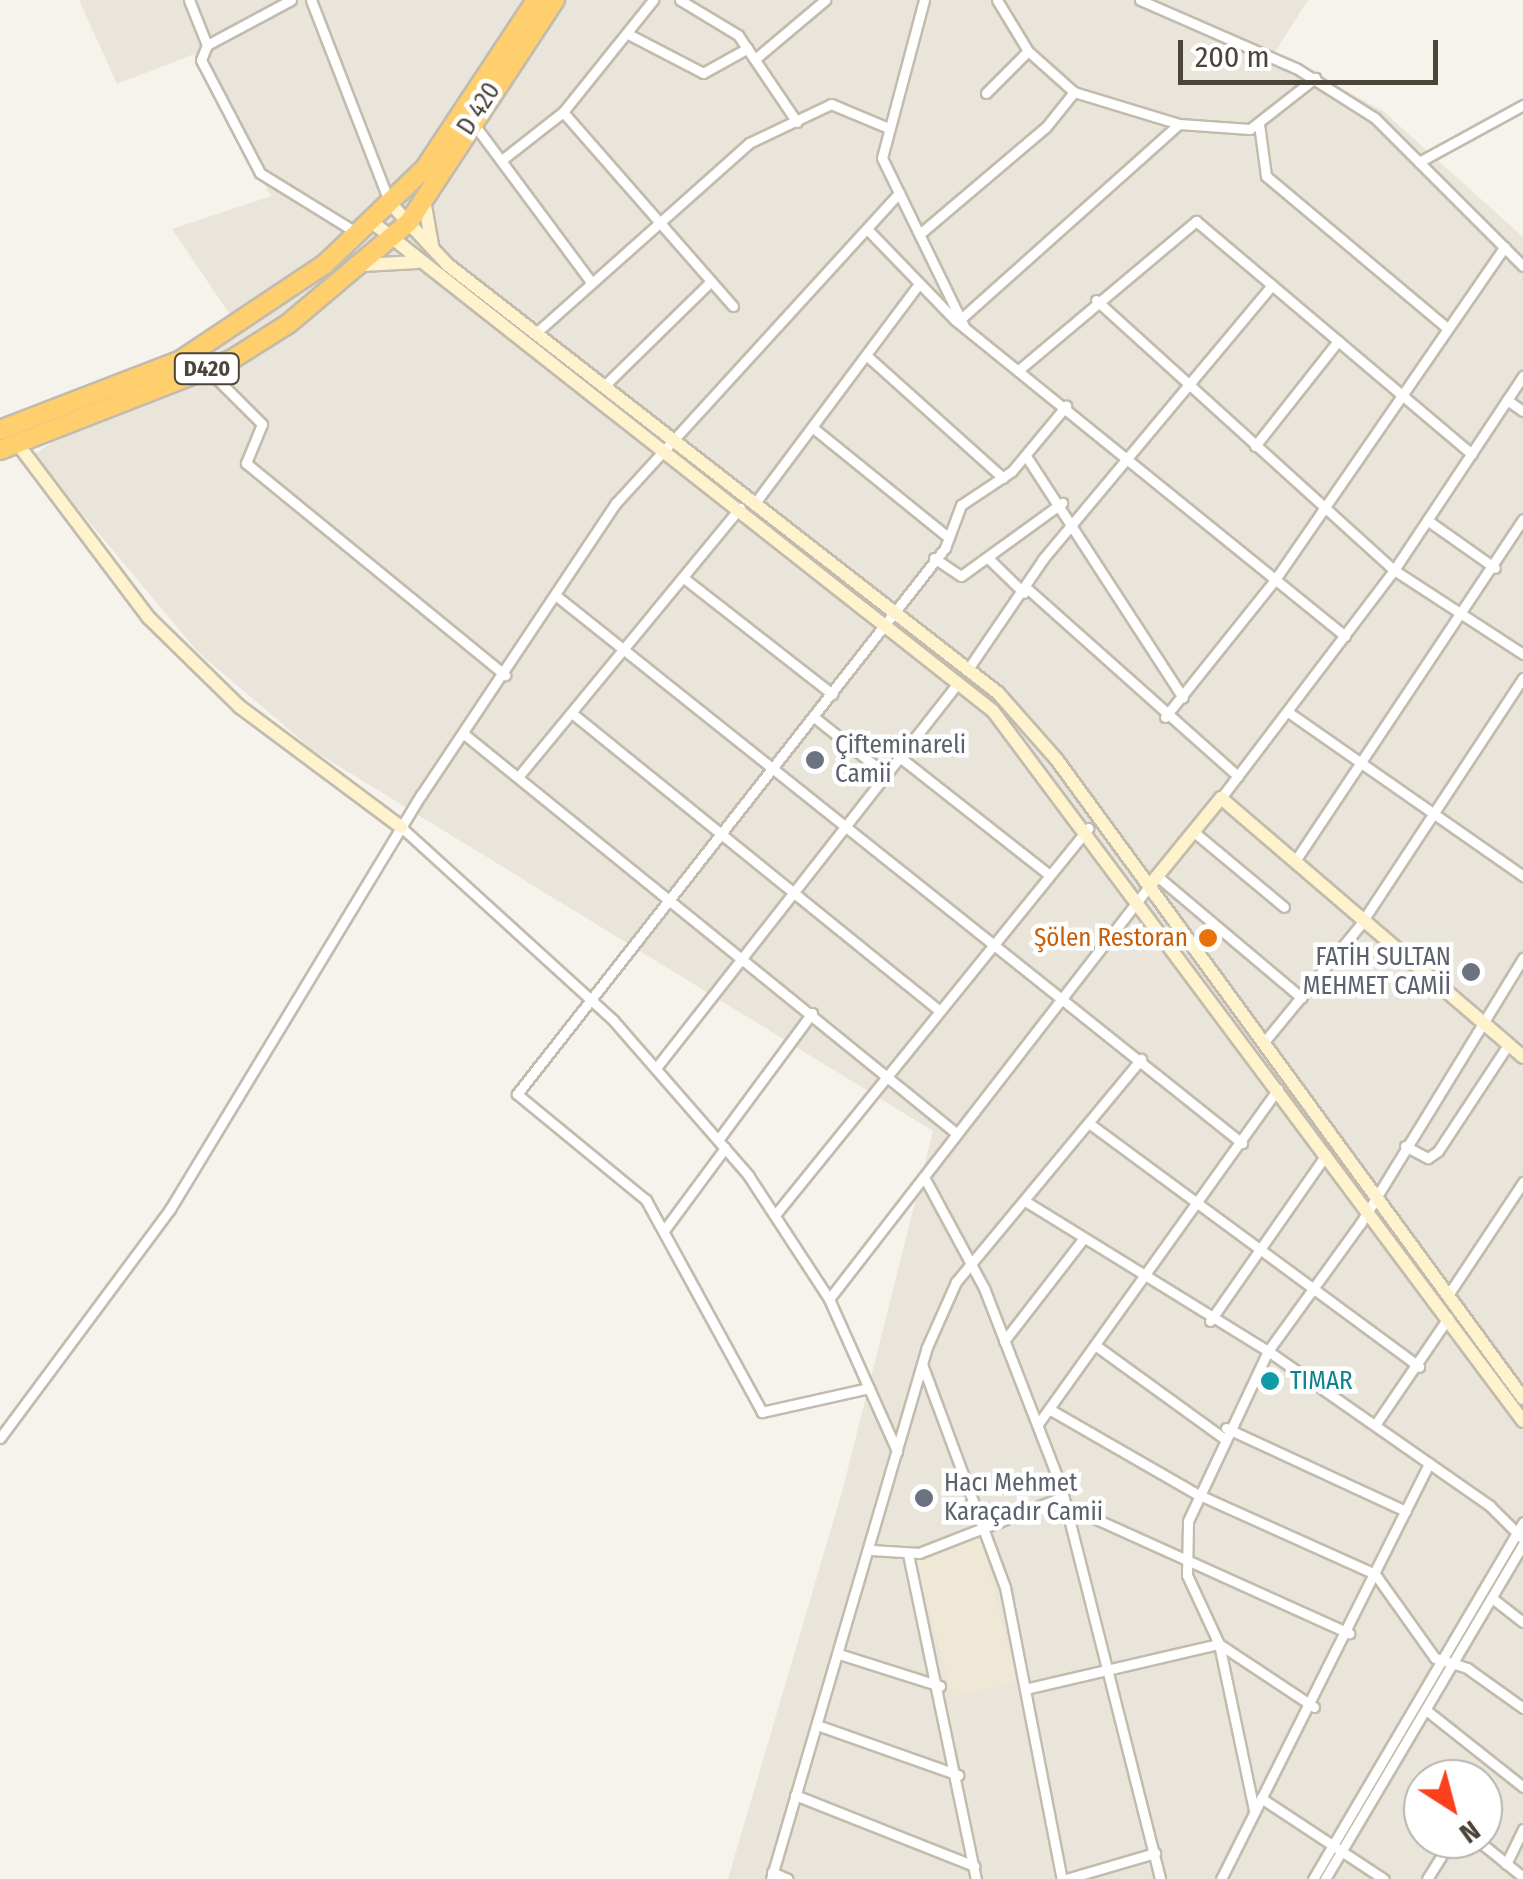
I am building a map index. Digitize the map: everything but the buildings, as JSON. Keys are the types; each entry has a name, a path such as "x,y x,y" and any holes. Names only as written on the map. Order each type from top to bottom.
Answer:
{"highway":[{"name":"D420","path":"0,430 181,360 365,228 448,135 536,0"},
{"name":"D 420","path":"409,222 471,121 556,0"},
{"name":"D420","path":"9,447 206,369 288,324 409,222"}],"main road":[{"path":"424,200 434,252"},
{"path":"390,203 434,252 605,385 740,508 889,618 968,669 1057,760 1154,880 1264,1042 1520,1388"},
{"path":"365,228 423,263 755,503 889,618 1041,764 1523,1421"},
{"path":"356,268 423,263"},
{"path":"9,447 148,618 240,707 401,826"},
{"path":"1154,880 1222,798 1296,861 1360,925 1523,1057"}],"street":[{"path":"189,0 207,45"},
{"path":"291,0 207,45 201,60 260,173 365,228"},
{"path":"311,0 390,203"},
{"path":"502,159 563,112 630,35 653,0"},
{"path":"680,0 748,48 797,122"},
{"path":"924,0 886,127 882,158 964,316 965,328"},
{"path":"996,0 1028,50 1074,92 1179,124 1234,132 1259,124 1315,78"},
{"path":"1140,0 1315,78 1375,118 1523,266"},
{"path":"755,60 823,1"},
{"path":"630,35 703,72 748,48"},
{"path":"986,93 1028,50"},
{"path":"922,232 1046,127 1074,92"},
{"path":"536,332 749,144 836,104 886,127"},
{"path":"1419,162 1523,105"},
{"path":"563,112 654,225 733,306"},
{"path":"471,121 591,282"},
{"path":"964,316 1179,124"},
{"path":"1259,124 1266,176 1447,328"},
{"path":"0,1438 170,1210 401,826 666,441 899,194"},
{"path":"1021,368 1096,300 1196,221 1472,454"},
{"path":"868,230 965,328 1021,368 1345,636"},
{"path":"1166,718 1274,581 1504,247"},
{"path":"605,385 710,282"},
{"path":"755,503 919,284"},
{"path":"968,669 1026,591 1043,559 1078,526 1272,285"},
{"path":"1096,300 1394,570 1523,654"},
{"path":"1255,446 1338,341"},
{"path":"866,355 1003,478"},
{"path":"206,369 262,424 246,463 505,675"},
{"path":"1222,798 1394,570 1523,376"},
{"path":"1507,400 1523,411"},
{"path":"869,1388 762,1412 646,1200 518,1094 588,995 774,770 949,538 960,504 1003,478 1066,406"},
{"path":"812,427 949,538"},
{"path":"1026,456 1078,526 1183,698"},
{"path":"934,558 961,576 1062,503"},
{"path":"518,777 628,652 740,508"},
{"path":"1296,861 1364,767 1523,519"},
{"path":"1427,520 1495,568"},
{"path":"988,558 1166,718 1238,776"},
{"path":"686,578 832,694"},
{"path":"560,598 1242,1143"},
{"path":"1264,1042 1360,925 1523,678"},
{"path":"656,1068 744,958 792,888 958,683"},
{"path":"1288,712 1523,876"},
{"path":"573,714 940,1011"},
{"path":"814,717 884,772"},
{"path":"464,734 956,1132"},
{"path":"897,756 1046,873"},
{"path":"401,826 588,995 722,1144 775,1215 829,1300 897,1452"},
{"path":"775,1215 890,1076 1046,873 1088,828"},
{"path":"1194,832 1284,907"},
{"path":"829,1300 1154,880 1302,998"},
{"path":"1254,1810 1219,1644 1184,1560 1196,1494 1268,1351 1368,1208 1523,958"},
{"path":"665,1229 812,1013"},
{"path":"1404,1146 1428,1158 1438,1151 1508,1045"},
{"path":"788,1879 771,1875 922,1364 956,1282 1141,1059"},
{"path":"1038,1424 1280,1087"},
{"path":"1090,1124 1419,1367"},
{"path":"1210,1321 1328,1153"},
{"path":"924,1177 972,1267 1004,1341 1064,1501 1160,1879"},
{"path":"1448,1295 1523,1182"},
{"path":"1026,1201 1210,1321 1268,1351 1429,1462 1521,1538"},
{"path":"1004,1341 1084,1239"},
{"path":"1374,1425 1419,1367 1448,1318"},
{"path":"1095,1345 1224,1432 1406,1510"},
{"path":"922,1364 988,1524 1064,1879 1155,1853"},
{"path":"1049,1410 1196,1494 1375,1574 1441,1662 1454,1665 1523,1708"},
{"path":"1222,1879 1254,1810 1314,1707 1429,1462"},
{"path":"870,1550 908,1554 1064,1501 1184,1560 1349,1632"},
{"path":"1313,1879 1454,1665 1521,1538 1523,1522"},
{"path":"1325,1879 1337,1848 1441,1662 1521,1538"},
{"path":"908,1554 940,1686 976,1879"},
{"path":"1492,1598 1523,1622"},
{"path":"1025,1689 1219,1644 1314,1707"},
{"path":"839,1654 940,1686"},
{"path":"1426,1710 1523,1787"},
{"path":"817,1725 958,1775"},
{"path":"796,1795 974,1866"},
{"path":"1261,1798 1384,1879"},
{"path":"1506,1864 1523,1829"},
{"path":"1500,1859 1523,1877"}],"shaded area":[{"path":"79,0 1308,0 1275,52 1383,111 1523,237 1523,1879 728,1879 843,1488 933,1131 314,751 198,652 33,455 235,322 172,229 271,196 194,54 117,84"},
{"path":"979,1531 1017,1682 952,1697 916,1561"}],"place":[{"name":"Çifteminareli Camii","path":"815,760"},
{"name":"Şölen Restoran","path":"1208,938"},
{"name":"FATİH SULTAN MEHMET CAMİİ","path":"1471,972"},
{"name":"TIMAR","path":"1270,1381"},
{"name":"Hacı Mehmet Karaçadır Camii","path":"924,1498"}]}
